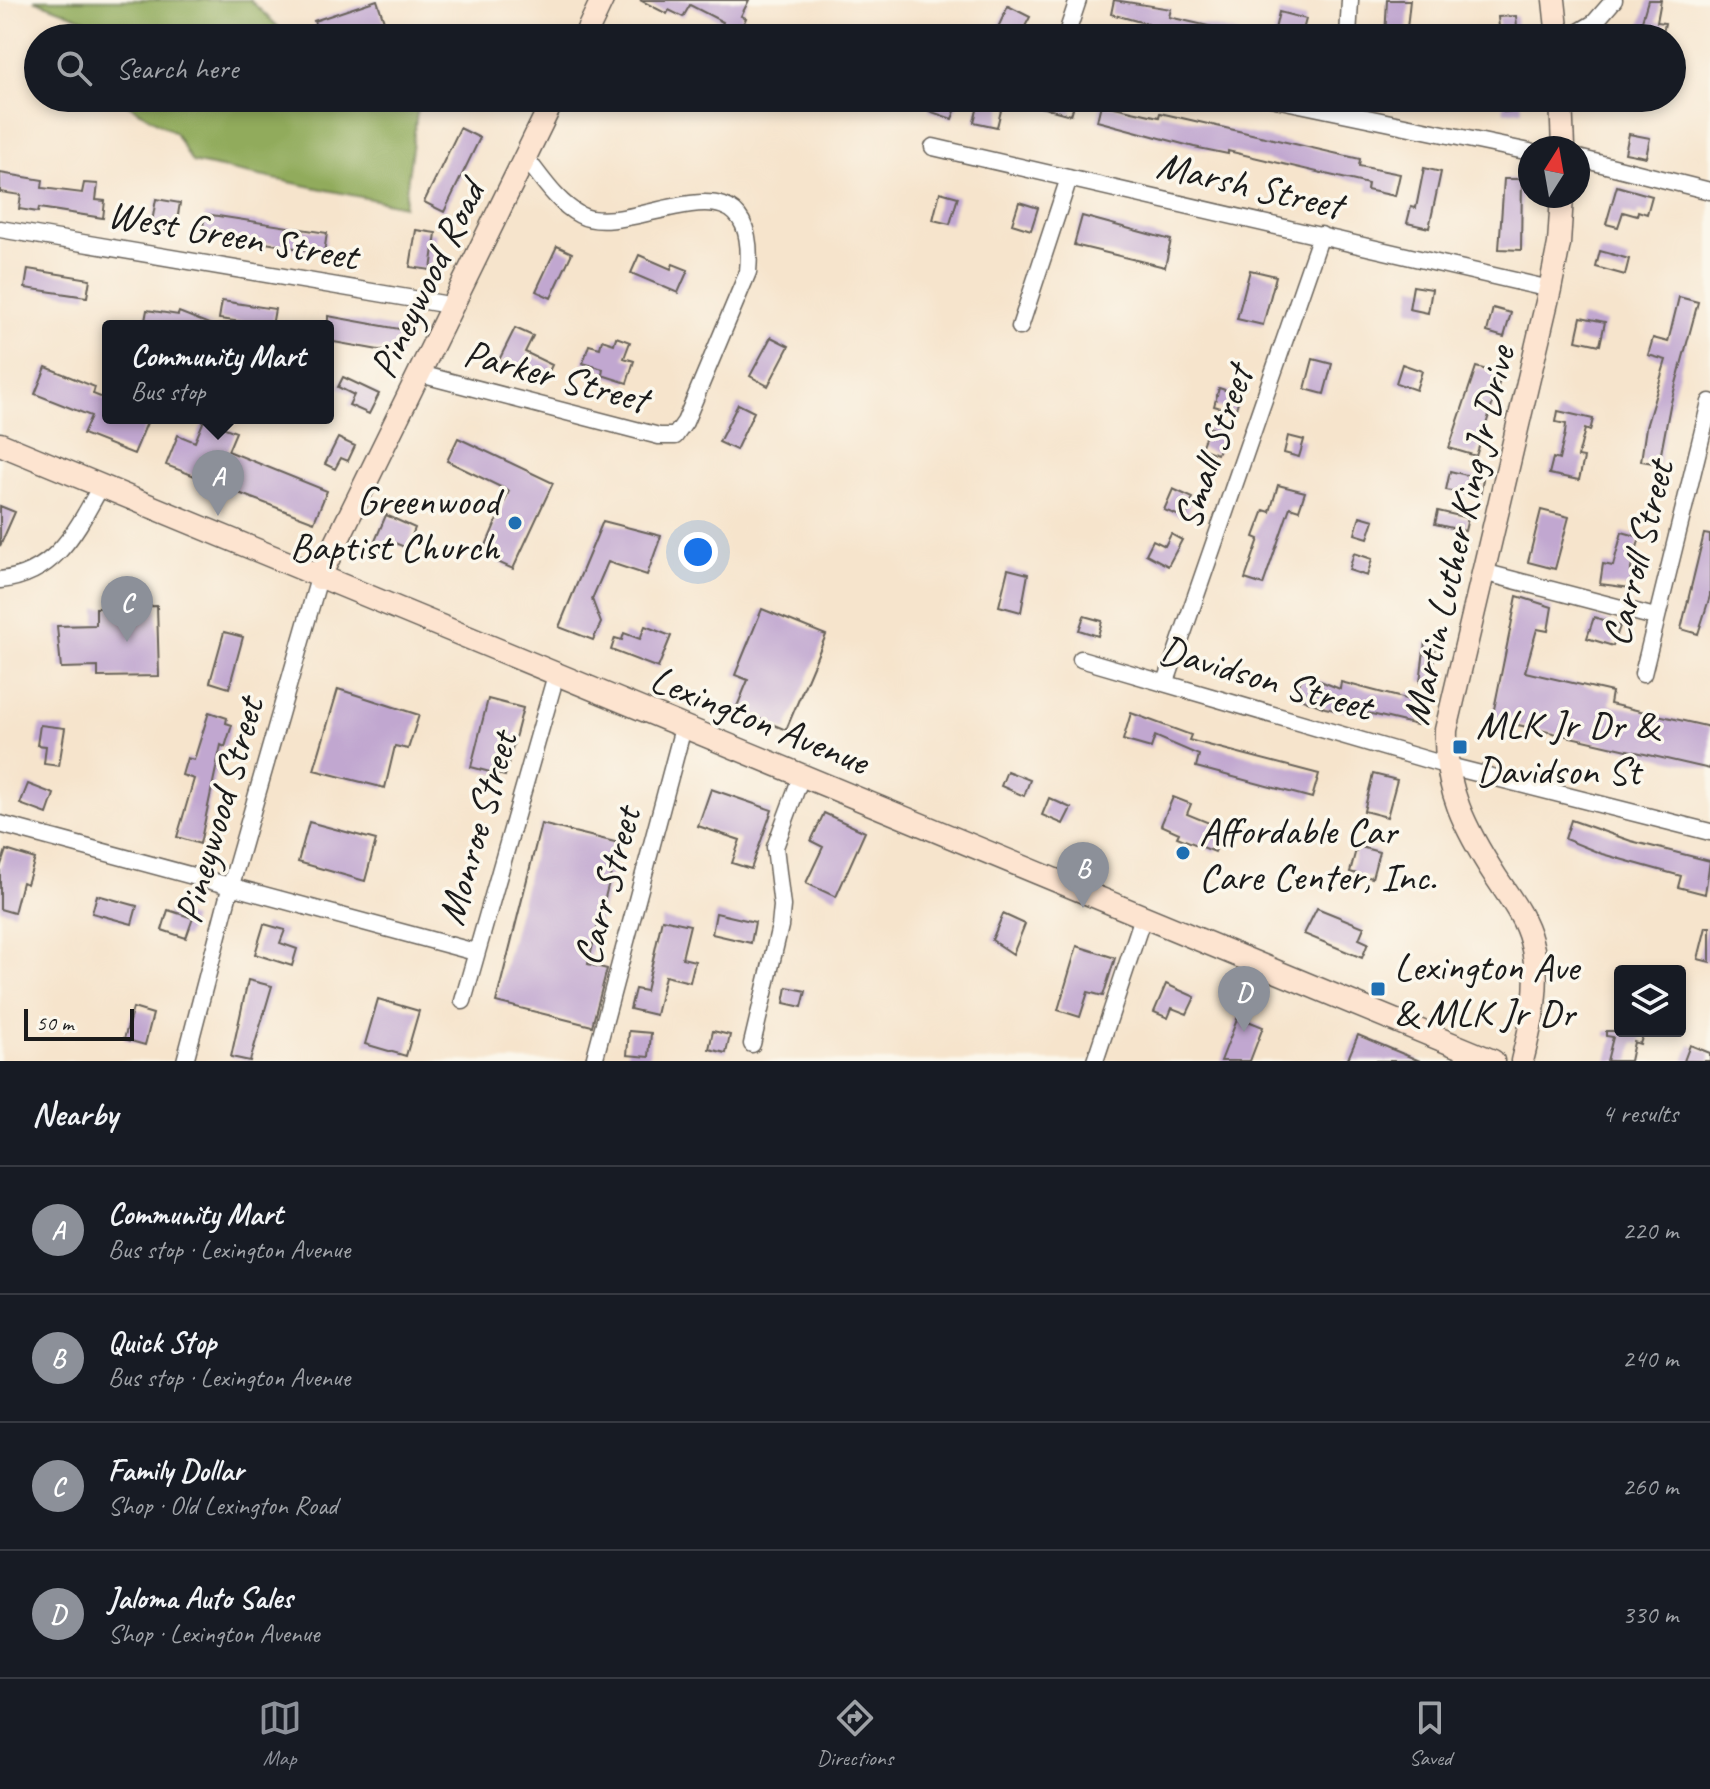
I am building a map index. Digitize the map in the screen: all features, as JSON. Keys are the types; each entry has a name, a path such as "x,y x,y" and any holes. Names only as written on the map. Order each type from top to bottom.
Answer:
{"main road":[{"path":"591,24 602,0"},
{"path":"1554,0 1557,24"},
{"name":"Pineywood Road","path":"319,578 455,306 547,112"},
{"path":"1562,112 1563,136"},
{"name":"Martin Luther King Jr Drive","path":"1522,1061 1535,1009 1532,942 1521,914 1469,830 1445,765 1446,730 1550,289 1559,244 1561,208"},
{"name":"Lexington Avenue","path":"0,444 1493,1061"}],"street":[{"path":"1070,24 1078,0"},
{"path":"1349,24 1350,0"},
{"path":"1592,24 1614,0"},
{"path":"1363,112 1518,149"},
{"name":"Marsh Street","path":"933,147 1550,289"},
{"name":"Parker Street","path":"420,374 659,436 675,436 685,422 748,272 750,251 743,222 723,207 700,202 611,219 581,216 557,196 525,157"},
{"path":"1590,161 1710,191"},
{"path":"1020,327 1069,178"},
{"name":"West Green Street","path":"0,229 455,306"},
{"name":"Small Street","path":"1166,682 1321,235"},
{"name":"Carroll Street","path":"1643,674 1710,402"},
{"path":"0,580 34,574 54,557 81,523 101,486"},
{"path":"1483,572 1655,617"},
{"name":"Pineywood Street","path":"185,1061 231,885 319,578"},
{"name":"Davidson Street","path":"1081,659 1445,765 1710,832"},
{"name":"Monroe Street","path":"463,1001 556,675"},
{"name":"Carr Street","path":"594,1061 683,728"},
{"path":"752,1044 781,916 775,847 802,774"},
{"path":"0,824 475,952"},
{"path":"1095,1061 1143,917"}],"green space":[{"path":"34,0 250,0 275,24 94,24"},
{"path":"140,112 417,112 404,206 192,162 175,133"}],"building":[{"path":"377,0 385,24 315,24 314,21"},
{"path":"640,0 749,0 741,16 746,18 743,24 722,24 690,5 683,17 669,10 667,14"},
{"path":"1114,0 1171,9 1169,17 1200,24 1148,24 1111,14"},
{"path":"1387,0 1410,0 1407,24 1386,24"},
{"path":"1648,0 1661,0 1657,22 1665,24 1641,24"},
{"path":"1008,6 1030,17 1026,24 1000,24"},
{"path":"1279,12 1306,19 1305,24 1276,24"},
{"path":"1516,16 1517,24 1499,24 1498,17"},
{"path":"932,112 955,112 952,119"},
{"path":"976,112 1001,112 997,127 974,122"},
{"path":"1099,112 1137,112 1159,117 1160,113 1360,159 1359,166 1400,174 1395,196 1367,190 1368,184 1228,151 1228,154 1194,147 1097,121"},
{"path":"460,128 480,138 444,212 424,202"},
{"path":"1629,134 1650,138 1646,157 1625,153"},
{"path":"1424,168 1441,172 1429,228 1407,223 1411,207 1416,208"},
{"path":"0,173 43,180 42,188 82,193 84,183 98,184 96,200 105,201 103,218 39,208 38,212 19,209 21,195 0,192"},
{"path":"1504,179 1518,179 1521,250 1499,249"},
{"path":"1617,186 1652,196 1647,214 1638,211 1637,216 1623,212 1618,227 1606,224"},
{"path":"940,192 958,197 950,224 933,220"},
{"path":"156,199 180,203 175,232 151,228"},
{"path":"1019,202 1038,208 1031,230 1012,224"},
{"path":"205,214 327,233 324,253 202,232"},
{"path":"1082,216 1171,240 1165,267 1074,245"},
{"path":"416,230 436,233 431,270 410,267"},
{"path":"557,246 572,253 551,298 536,291"},
{"path":"1600,251 1629,259 1625,275 1596,267"},
{"path":"639,255 671,269 673,264 688,270 678,293 631,273"},
{"path":"28,269 90,279 87,297 25,288"},
{"path":"1250,270 1276,276 1263,325 1237,319"},
{"path":"1413,286 1432,289 1428,313 1409,309"},
{"path":"1679,297 1698,302 1670,406 1659,464 1641,461 1646,427 1666,360 1648,355 1653,338 1668,342"},
{"path":"222,301 275,309 273,320 219,319"},
{"path":"1493,308 1511,313 1504,337 1487,332"},
{"path":"147,310 178,315 179,312 199,320 145,320"},
{"path":"328,316 405,330 401,354 334,342 334,320 328,320"},
{"path":"1581,317 1605,322 1600,345 1576,340"},
{"path":"515,328 533,336 525,352 552,365 544,382 499,360"},
{"path":"616,337 630,342 624,358 634,361 627,383 602,375 603,369 583,363 589,345 600,348 602,340 614,344"},
{"path":"771,337 789,346 768,386 750,376"},
{"path":"1313,359 1332,364 1324,394 1305,389"},
{"path":"1402,364 1422,371 1416,390 1396,383"},
{"path":"46,367 95,387 93,394 102,398 102,424 146,424 134,454 83,434 91,416 35,394"},
{"path":"1476,367 1502,374 1476,456 1449,448"},
{"path":"343,377 379,394 369,414 349,405 354,395 338,387"},
{"path":"1219,388 1240,395 1235,412 1214,406"},
{"path":"738,404 754,412 736,450 719,442"},
{"path":"1558,411 1593,419 1590,431 1585,429 1578,457 1584,458 1579,480 1549,474 1553,458 1559,460 1565,433 1566,424 1556,422"},
{"path":"202,424 215,424 236,432 228,451 327,491 314,522 166,465 178,435 195,442"},
{"path":"1209,427 1225,433 1217,454 1201,448"},
{"path":"1288,436 1304,440 1299,457 1284,453"},
{"path":"338,438 355,446 348,461 341,458 335,469 325,464"},
{"name":"Greenwood Baptist Church","path":"458,438 553,483 513,569 482,555 509,491 447,461"},
{"path":"1450,471 1483,479 1480,497 1446,490"},
{"path":"1278,485 1305,492 1299,510 1290,507 1263,585 1245,579 1259,539 1254,537 1264,510 1270,512"},
{"path":"1173,489 1193,498 1185,518 1164,510"},
{"path":"0,506 15,512 0,546"},
{"path":"1541,510 1569,517 1555,569 1528,562"},
{"path":"1438,511 1468,518 1465,531 1435,524"},
{"path":"386,515 415,528 407,548 390,541 384,554 372,548"},
{"path":"1360,516 1374,520 1368,538 1355,534"},
{"path":"603,521 661,536 647,575 608,562 592,599 601,623 593,640 559,627"},
{"path":"1622,532 1640,537 1631,569 1631,588 1600,584 1603,564 1613,566"},
{"path":"1171,534 1182,540 1168,566 1146,554 1153,540 1165,546"},
{"path":"1704,534 1710,535 1710,596 1698,634 1681,629"},
{"path":"1354,553 1372,559 1367,576 1349,570"},
{"path":"1008,569 1028,574 1021,612 999,606"},
{"path":"1517,596 1552,607 1548,631 1537,629 1525,672 1612,692 1610,704 1710,727 1710,769 1492,719"},
{"path":"157,606 159,676 98,677 98,667 61,668 57,626 96,625 96,608"},
{"path":"762,609 826,635 786,730 736,709 748,680 735,675"},
{"path":"1084,616 1102,621 1098,636 1079,630"},
{"path":"1594,617 1620,626 1613,646 1587,638"},
{"path":"645,626 671,636 658,668 611,650 615,638 622,640 624,633 640,639"},
{"path":"224,632 243,637 229,688 210,682"},
{"path":"1425,642 1436,644 1431,683 1420,682"},
{"path":"1303,674 1340,689 1341,682 1406,699 1408,692 1425,696 1417,725 1355,710 1354,714 1325,708 1295,696"},
{"path":"338,689 419,715 408,749 395,746 385,788 314,770"},
{"path":"488,699 523,708 505,776 471,767"},
{"path":"209,712 227,718 226,723 232,725 225,747 221,745 200,844 177,837 194,779 182,775 187,758 194,760"},
{"path":"1131,713 1191,735 1189,740 1319,774 1312,798 1196,767 1199,755 1155,736 1151,748 1123,740"},
{"path":"40,725 65,728 59,766 44,764 46,746 37,745"},
{"path":"1007,771 1030,780 1024,796 1001,786"},
{"path":"1373,774 1397,780 1387,817 1364,811"},
{"path":"28,784 54,794 47,814 20,804"},
{"path":"711,789 772,810 751,869 732,863 740,840 698,826"},
{"path":"1173,797 1191,804 1187,814 1224,829 1215,852 1177,837 1179,833 1161,825"},
{"path":"1049,798 1071,808 1063,824 1042,815"},
{"path":"824,813 865,832 836,897 806,883 823,847 811,841"},
{"path":"1571,820 1631,841 1710,861 1705,894 1678,887 1681,876 1602,854 1565,839"},
{"path":"309,822 376,840 365,881 298,862"},
{"path":"541,824 619,843 588,964 607,969 592,1026 496,1002"},
{"path":"1357,846 1379,852 1372,878 1350,872"},
{"path":"6,850 35,859 27,884 22,882 14,913 0,909 0,868"},
{"path":"97,895 137,906 132,924 92,913"},
{"path":"1317,908 1364,927 1359,939 1368,943 1362,958 1304,934"},
{"path":"168,910 193,918 186,938 162,930"},
{"path":"716,913 755,922 751,943 712,934"},
{"path":"1003,914 1025,924 1013,954 992,940"},
{"path":"662,919 690,925 682,958 695,961 690,982 665,976 656,1015 630,1009 635,989 646,991"},
{"path":"264,924 285,930 280,943 297,949 292,966 255,954"},
{"path":"1706,927 1710,927 1710,962 1698,959"},
{"path":"1077,946 1115,958 1103,996 1088,992 1080,1017 1058,1010"},
{"path":"248,980 272,986 250,1061 231,1057"},
{"path":"1166,984 1195,997 1187,1014 1172,1008 1168,1018 1154,1012"},
{"path":"787,987 806,991 802,1007 784,1003"},
{"path":"378,999 419,1011 406,1056 365,1044"},
{"path":"133,1008 153,1014 145,1045 124,1039"},
{"path":"1238,1017 1263,1027 1250,1061 1221,1061"},
{"path":"629,1031 651,1033 649,1057 627,1055"},
{"path":"713,1031 730,1035 726,1053 709,1049"},
{"path":"1606,1031 1614,1031 1614,1037 1642,1037 1640,1044 1634,1042 1630,1061 1607,1061 1613,1037 1606,1036"},
{"path":"1358,1035 1420,1061 1347,1061"},
{"path":"1690,1045 1710,1053 1710,1061 1684,1061"}],"place":[{"name":"Community Mart","path":"218,516"},
{"name":"Greenwood Baptist Church","path":"515,523"},
{"name":"Family Dollar","path":"127,642"},
{"name":"MLK Jr Dr & Davidson St","path":"1460,747"},
{"name":"Affordable Car Care Center, Inc.","path":"1183,853"},
{"name":"Quick Stop","path":"1083,908"},
{"name":"Lexington Ave & MLK Jr Dr","path":"1378,989"},
{"name":"Jaloma Auto Sales","path":"1244,1032"}]}
